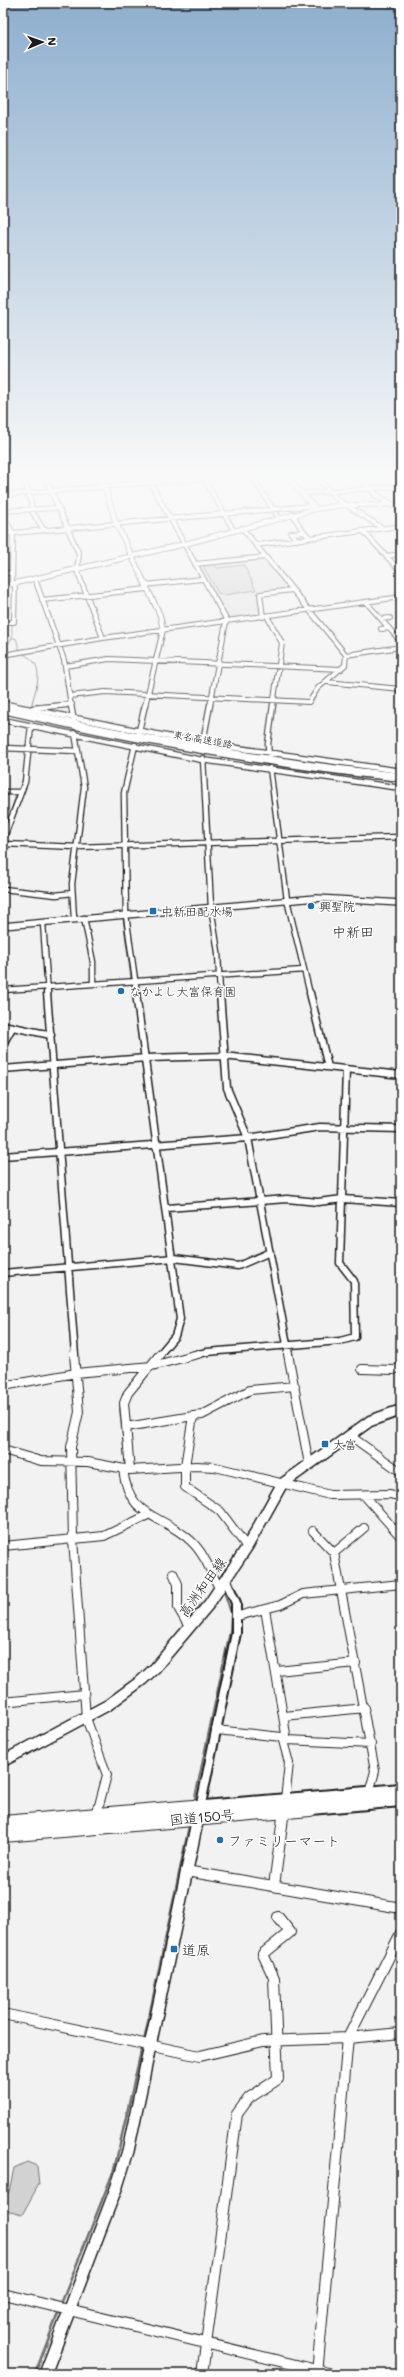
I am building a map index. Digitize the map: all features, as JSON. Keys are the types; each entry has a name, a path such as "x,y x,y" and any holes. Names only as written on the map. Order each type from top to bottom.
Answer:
{"highway":[{"name":"東名高速道路","path":"3,709 123,735 241,756 401,777"},
{"name":"東名高速道路","path":"3,714 195,753 292,768 401,782"},
{"name":"国道150号","path":"3,1834 401,1790"},
{"name":"国道150号","path":"285,1804 401,1800"},
{"name":"国道150号","path":"3,1824 96,1816 201,1812"}],"main road":[{"name":"高洲和田線","path":"3,1761 86,1718 129,1691 142,1680 189,1627 226,1580 247,1547 282,1484 370,1421 401,1410"}],"street":[{"path":"3,622 12,622 13,586"},
{"path":"37,586 60,645 72,704 73,721"},
{"path":"84,586 103,638"},
{"path":"42,600 154,586"},
{"path":"202,746 227,622 206,586"},
{"path":"70,696 105,692 309,702 318,688 327,682 346,663 346,655 289,586"},
{"path":"138,734 164,630 160,615 146,587"},
{"path":"269,757 268,744 282,643 265,617 260,594 292,590"},
{"path":"3,655 103,638 265,617 401,597"},
{"path":"366,602 401,642"},
{"path":"382,619 390,618"},
{"path":"381,630 389,628"},
{"path":"346,655 401,647"},
{"path":"65,666 109,659 341,669"},
{"path":"327,682 401,689"},
{"path":"3,703 73,721 202,746 269,757 401,771"},
{"path":"28,709 72,704"},
{"path":"3,720 203,759 401,788"},
{"path":"3,840 25,782 31,726"},
{"path":"74,919 72,893 84,788 75,734"},
{"path":"134,746 124,793 126,915 174,1258 180,1319 179,1328 152,1366 128,1393 124,1403 126,1427 125,1487 129,1495 148,1515 193,1544 219,1588"},
{"path":"3,748 78,751"},
{"path":"203,759 212,907 218,952 222,1056 227,1088 248,1138 288,1345 309,1464"},
{"path":"270,770 287,900 328,1067"},
{"path":"3,792 20,792"},
{"path":"3,844 77,847 279,839 401,837"},
{"path":"3,889 56,896 72,893"},
{"path":"3,926 287,900 325,898 401,903"},
{"path":"84,918 93,962 93,984"},
{"path":"43,923 79,1412 71,1447 73,1539 84,1694 86,1718 107,1775 96,1816"},
{"path":"3,990 304,970"},
{"path":"3,1025 12,1028 51,1034"},
{"path":"3,1044 12,1028"},
{"path":"3,1069 146,1058 222,1056 401,1075"},
{"path":"3,1386 76,1372 152,1366 207,1352 340,1341 355,1337 354,1281 352,1276 340,1263 346,1069"},
{"path":"3,1156 248,1138 320,1127 401,1129"},
{"path":"167,1208 287,1199 318,1202 343,1199 401,1203"},
{"path":"3,1273 174,1258 238,1266 270,1252"},
{"path":"362,1369 394,1370 401,1367"},
{"path":"126,1427 202,1415 250,1390 295,1386"},
{"path":"193,1416 185,1466 185,1487 220,1511 247,1547"},
{"path":"349,1435 401,1472"},
{"path":"3,1450 41,1461 88,1462 126,1470 185,1466 214,1467 330,1495 390,1494 401,1497"},
{"path":"364,1495 401,1537"},
{"path":"3,1546 104,1536 148,1515"},
{"path":"334,1553 364,1528"},
{"path":"313,1531 334,1553 372,1744 375,1772 369,1793"},
{"path":"173,1573 178,1584 178,1608 189,1627"},
{"path":"45,2374 68,2310 117,2186 128,2151 186,1871 201,1812 236,1633 238,1616 236,1603 226,1580"},
{"path":"238,1616 280,1605 303,1594 401,1584"},
{"path":"265,1609 277,1670 289,1763 274,1886"},
{"path":"277,1670 356,1663"},
{"path":"3,1702 84,1694"},
{"path":"284,1716 364,1708"},
{"path":"216,1730 285,1739 340,1744 372,1744"},
{"path":"186,1871 401,1908"},
{"path":"202,2374 237,2114 241,2106 252,2095 278,2079 274,1978 263,1954 290,1932 278,1917"},
{"path":"317,2372 348,2038 401,1933"},
{"path":"3,2014 200,2056 248,2043 277,2040 348,2038 401,2033"},
{"path":"3,2294 206,2343 317,2372 333,2374"}],"shaded area":[{"path":"209,586 287,586 289,589 258,594 261,616 228,620"},
{"path":"214,586 254,586 256,590 224,595 218,593"},
{"path":"27,2162 37,2166 39,2184 22,2215 3,2210 3,2199 9,2192 14,2168"}],"waterway":[{"path":"12,623 12,638"},
{"path":"3,652 12,638"},
{"path":"12,638 16,638 20,651"},
{"path":"21,652 34,662 38,672 37,684 31,707"},
{"path":"18,791 22,782 26,754"},
{"path":"3,833 17,793"},
{"path":"123,919 133,994"},
{"path":"133,993 141,1056"},
{"path":"142,1060 143,1070"},
{"path":"122,1398 120,1409 126,1466"},
{"path":"194,1802 230,1631 231,1613 223,1589"},
{"path":"144,2041 189,1826"},
{"path":"61,2304 114,2170 142,2047"},
{"path":"35,2374 59,2311"}],"place":[{"name":"興聖院","path":"311,906"},
{"name":"中新田配水場","path":"153,911"},
{"name":"なかよし大富保育園","path":"121,991"},
{"name":"大富","path":"325,1444"},
{"name":"ファミリーマート","path":"220,1840"},
{"name":"道原","path":"174,1949"}],"district":[{"name":"中新田","path":"353,931"}]}
